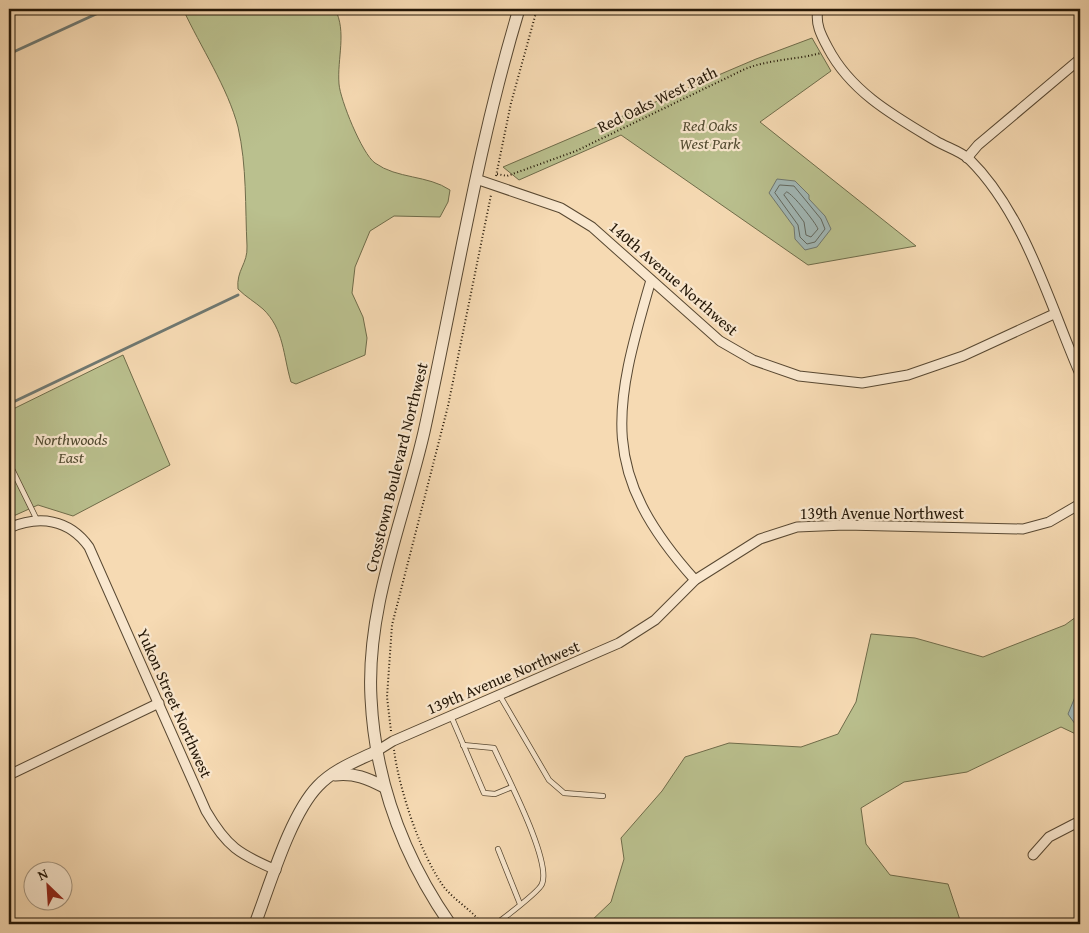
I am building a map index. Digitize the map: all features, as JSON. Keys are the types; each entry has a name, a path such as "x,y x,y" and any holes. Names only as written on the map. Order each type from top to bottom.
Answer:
{"street":[{"name":"Crosstown Boulevard Northwest","path":"450,924 434,901 408,852 395,822 384,787 377,751 371,677 377,619 422,438 476,179 504,60 519,9"},
{"path":"818,9 816,22 829,51 850,80 890,114 968,158 1006,205 1041,278 1054,314 1080,374"},
{"path":"968,158 978,146 1080,59"},
{"name":"140th Avenue Northwest","path":"476,179 561,208 592,227 720,341 753,360 799,376 862,382 908,375 963,356 1054,314"},
{"path":"651,280 633,342 621,401 621,441 630,481 644,514 668,551 695,580"},
{"name":"139th Avenue Northwest","path":"377,751 393,741 619,643 655,620 695,580 760,539 797,527 854,526 1023,529 1049,522 1080,504"},
{"path":"9,528 23,522 37,520"},
{"name":"Yukon Street Northwest","path":"37,520 56,522 70,527 90,547 206,811 218,832 240,854 276,870"},
{"path":"9,775 159,703"},
{"path":"254,924 304,805 319,785 331,775 377,751"},
{"path":"331,775 351,774 365,777 384,787"},
{"path":"1033,855 1049,837 1080,821"}],"lane":[{"path":"10,465 37,520"},
{"path":"500,696 549,780 564,793 603,796"},
{"path":"450,716 484,793 495,794 512,787"},
{"path":"463,745 494,748 528,823 545,872 542,886 496,924"},
{"path":"498,849 520,904"}],"path":[{"name":"Red Oaks West Path","path":"537,9 511,103 497,174 507,176 576,151 745,69 765,62 797,59 829,51"},
{"path":"482,924 477,917 451,895 437,874 411,815 396,763 387,697 392,625 444,420 490,196"}],"green space":[{"path":"183,9 335,9 339,18 341,36 340,91 352,126 364,149 375,163 384,168 441,185 450,190 448,202 440,217 394,216 370,231 355,267 352,293 363,317 367,338 365,355 296,384 291,382 282,343 275,325 263,309 238,289 239,277 247,252 241,142 228,97"},
{"name":"Red Oaks West Park","path":"812,38 831,71 760,122 916,246 808,265 621,135 519,180 503,167 756,59"},
{"name":"Northwoods East","path":"123,355 170,465 73,516 38,505 9,518 9,411"},
{"path":"1080,614 1080,736 1061,727 967,772 904,782 861,808 866,844 890,875 948,884 961,923 963,924 588,924 611,902 624,859 621,838 662,791 685,757 729,743 801,747 838,734 856,702 871,634 915,638 983,657 1065,625"}],"water":[{"path":"777,179 795,181 809,195 809,199 825,216 831,229 817,247 805,250 795,239 794,227 769,193"},
{"path":"1080,693 1080,731 1068,714 1075,697"}],"waterway":[{"path":"9,54 107,9"},
{"path":"9,404 238,295"}]}
